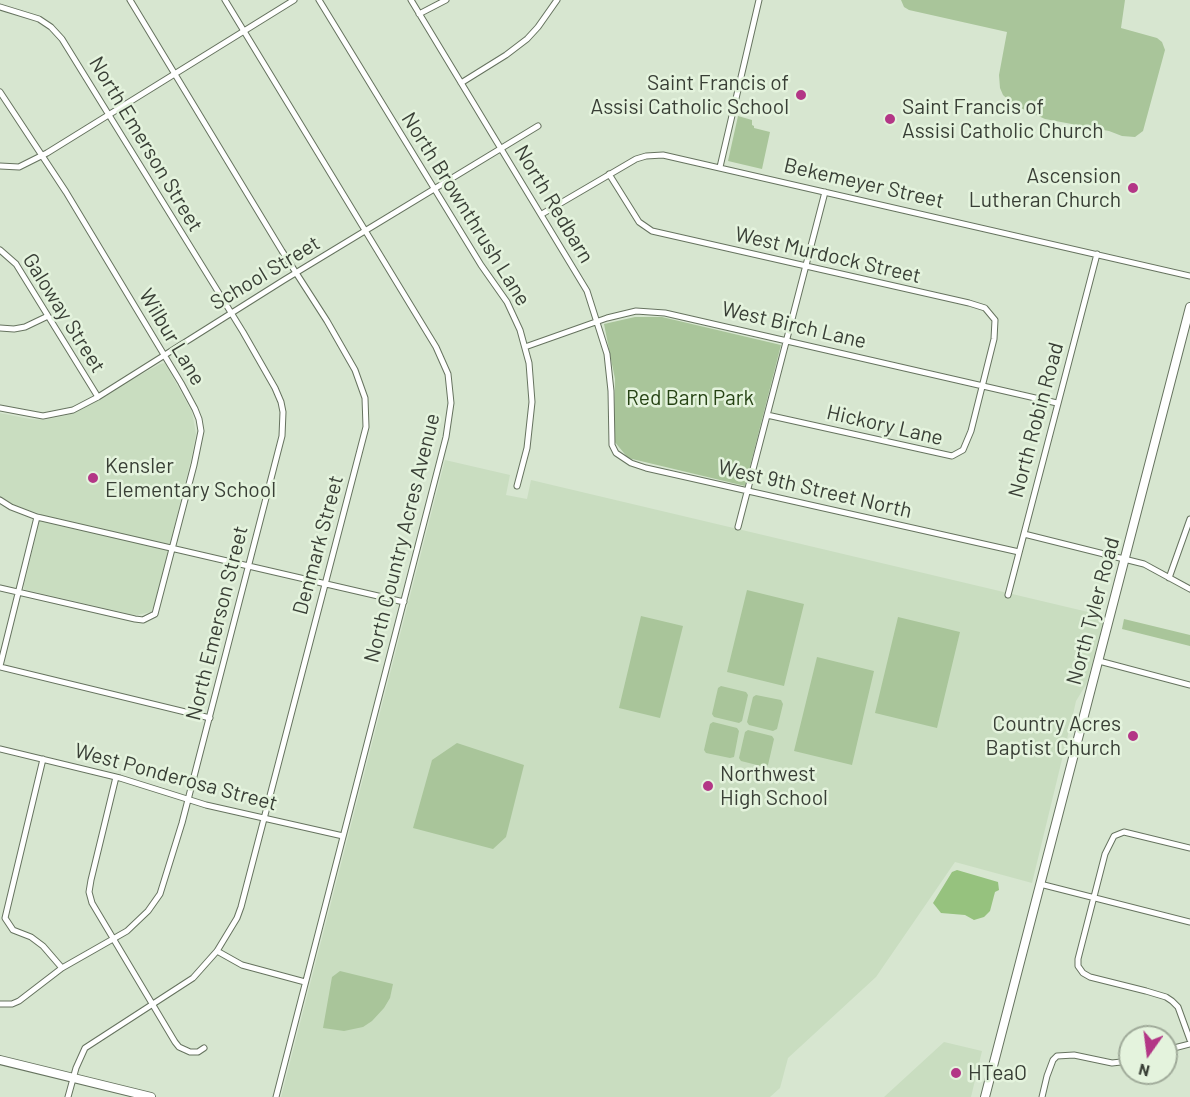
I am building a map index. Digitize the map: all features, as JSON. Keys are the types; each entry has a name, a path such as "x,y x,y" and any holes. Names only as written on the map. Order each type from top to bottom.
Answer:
{"main road":[{"name":"North Tyler Road","path":"985,1097 1189,319 1190,307"},
{"path":"0,1060 151,1097"}],"street":[{"name":"Denmark Street","path":"68,1097 78,1059 85,1048 193,978 217,951 241,907 366,428 365,398 355,370 130,0"},
{"name":"North Country Acres Avenue","path":"225,0 436,346 445,363 451,403 446,437 276,1097"},
{"path":"0,166 19,167 42,156 294,0"},
{"name":"North Brownthrush Lane","path":"319,0 481,265 507,302 520,330 530,363 532,402 527,448 518,486"},
{"name":"North Redbarn","path":"411,0 587,291 610,372 612,445"},
{"path":"419,14 446,0"},
{"path":"461,83 527,39 556,0"},
{"path":"720,167 759,0"},
{"name":"North Emerson Street","path":"0,7 25,13 51,27 76,61 231,313 275,388 283,412 282,436 249,566 188,800 160,894 139,921 114,939 62,968 19,1001 12,1004 0,1004"},
{"name":"Wilbur Lane","path":"0,92 164,354 195,409 201,431 155,614 143,620 20,591"},
{"name":"School Street","path":"0,408 44,416 73,410 98,397 296,272 538,126"},
{"name":"Bekemeyer Street","path":"542,214 636,159 654,155 720,167 1190,276"},
{"name":"West Murdock Street","path":"609,174 634,214 646,228 676,237 985,308 991,313 996,326 983,387"},
{"path":"738,527 825,192"},
{"name":"Galoway Street","path":"0,250 16,264 98,397"},
{"name":"North Robin Road","path":"1008,595 1097,254"},
{"name":"West Birch Lane","path":"525,347 597,321 636,311 665,313 1057,404"},
{"path":"0,328 25,327 48,316"},
{"name":"Hickory Lane","path":"768,415 952,456 963,450 967,444 983,387"},
{"name":"West 9th Street North","path":"612,445 616,453 631,463 1019,552"},
{"path":"0,500 18,511 37,517 404,602"},
{"path":"37,517 0,667 210,718"},
{"path":"1169,578 1190,519"},
{"path":"1024,534 1144,564 1190,589"},
{"path":"0,588 20,591"},
{"path":"1099,661 1190,685"},
{"name":"West Ponderosa Street","path":"0,748 116,777 188,800 343,836"},
{"path":"43,759 5,918 13,930 31,937 43,946 62,968"},
{"path":"116,777 89,892 93,903 168,1034 179,1047 190,1052 198,1052 204,1048"},
{"path":"1190,848 1124,832 1111,840 1105,854 1078,958 1078,966 1090,977 1166,997 1178,1007 1190,1042"},
{"path":"1040,884 1190,922"},
{"path":"217,951 242,965 305,982"},
{"path":"1042,1097 1053,1060 1057,1056 1074,1055 1112,1064 1118,1063"}],"shaded area":[{"name":"Kensler Elementary School","path":"165,363 192,412 196,434 155,604 151,612 130,614 24,589 41,514 16,506 0,496 0,413 44,420 68,415"},
{"name":"Northwest High School","path":"445,460 510,475 506,495 527,499 531,480 1105,616 1087,683 1076,701 1032,883 955,862 876,977 788,1058 780,1088 770,1097 281,1097"},
{"path":"957,870 998,882 999,890 995,892 990,911 984,917 974,920 965,915 941,913 933,903 952,872"},
{"path":"944,1042 982,1051 971,1097 884,1097"}],"green space":[{"path":"901,0 1125,0 1121,28 1157,38 1162,42 1165,50 1143,131 1135,137 1122,136 1109,131 1045,119 1014,105 1003,95 1000,88 999,75 1007,32 909,10 904,7"},
{"path":"738,116 752,120 754,128 770,132 762,169 728,161"},
{"name":"Red Barn Park","path":"635,317 662,317 781,345 745,486 628,458 614,441 615,379 604,324"},
{"path":"747,590 804,604 784,686 727,672"},
{"path":"641,616 683,626 660,718 619,708"},
{"path":"898,617 960,632 937,728 875,713"},
{"path":"1124,619 1190,635 1190,646 1122,629"},
{"path":"817,657 874,671 852,765 794,751"},
{"path":"721,686 746,692 748,695 742,721 739,723 714,717 712,714 718,688"},
{"path":"756,695 781,700 783,704 777,729 773,731 749,725 747,722 753,697"},
{"path":"713,722 737,728 739,731 734,757 706,753 704,750 710,724"},
{"path":"748,730 772,736 774,739 768,765 765,767 741,761 739,758 745,732"},
{"path":"457,743 524,765 506,837 493,849 413,828 432,760"},
{"path":"340,971 393,984 390,998 384,1008 363,1027 344,1031 323,1028 332,977"}],"place":[{"name":"Saint Francis of Assisi Catholic School","path":"801,95"},
{"name":"Saint Francis of Assisi Catholic Church","path":"890,119"},
{"name":"Ascension Lutheran Church","path":"1133,188"},
{"name":"Kensler Elementary School","path":"93,478"},
{"name":"Country Acres Baptist Church","path":"1133,736"},
{"name":"Northwest High School","path":"708,786"},
{"name":"HTeaO","path":"956,1073"}]}
